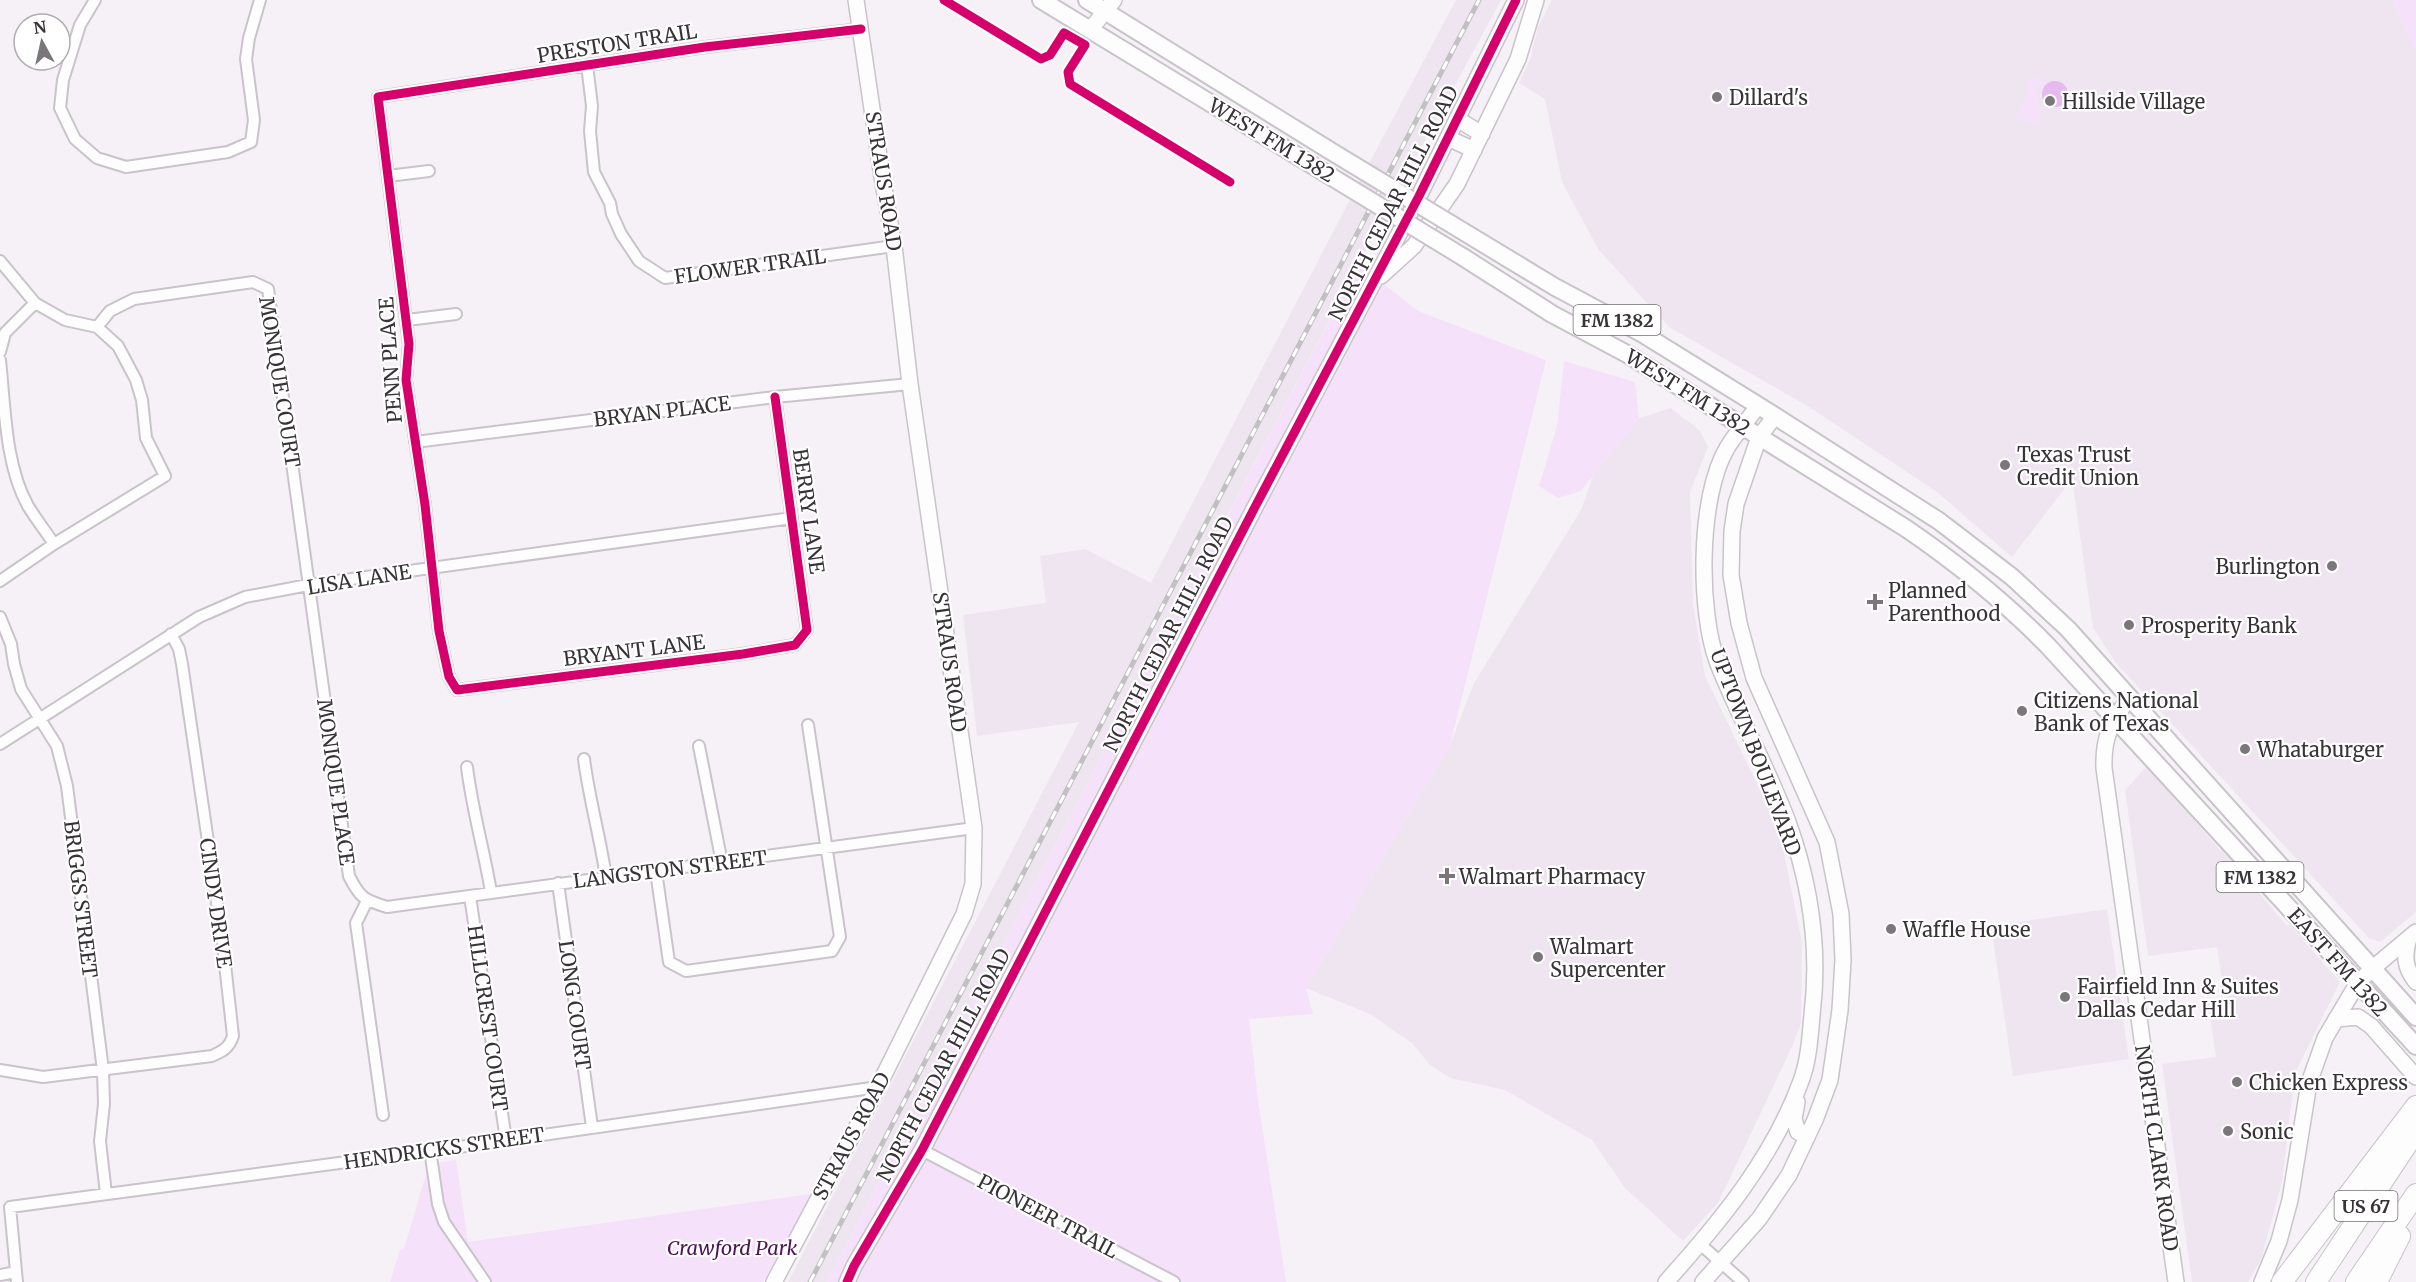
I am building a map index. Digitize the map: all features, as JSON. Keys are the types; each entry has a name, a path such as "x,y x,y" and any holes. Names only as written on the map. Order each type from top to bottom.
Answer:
{"highway":[{"path":"2282,1282 2416,1106"},
{"name":"US 67","path":"2316,1282 2416,1131"},
{"name":"US 67","path":"2356,1282 2416,1194"},
{"path":"2377,1282 2416,1203"}],"main road":[{"name":"WEST FM 1382","path":"1041,0 1463,256 1552,314 1611,344 1952,560 2015,613 2115,718"},
{"name":"WEST FM 1382","path":"1088,0 1110,5 1329,150 1556,287 1642,334 1939,521 2012,577 2068,629 2128,699"},
{"name":"EAST FM 1382","path":"2128,699 2416,1017"},
{"name":"EAST FM 1382","path":"2115,718 2415,1044"},
{"path":"2191,802 2205,801 2237,835 2247,841 2256,839"},
{"path":"2241,855 2253,855 2275,861"}],"street":[{"path":"95,0 80,25 63,80 60,108 75,140 97,158 126,167 228,152 251,142 254,120 246,59 249,38 260,0"},
{"name":"STRAUS ROAD","path":"774,1282 878,1087 964,914 973,884 974,828 910,384 894,246 856,0"},
{"path":"1084,26 1088,0"},
{"name":"NORTH CEDAR HILL ROAD","path":"847,1282 854,1266 922,1150 1448,138 1516,0"},
{"name":"NORTH CEDAR HILL ROAD","path":"1372,284 1414,246 1457,184 1518,59 1536,0"},
{"path":"1084,26 1110,5"},
{"name":"PRESTON TRAIL","path":"378,97 705,47 861,29"},
{"name":"FLOWER TRAIL","path":"587,65 592,106 590,131 594,172 610,203 621,234 639,261 665,278 894,246"},
{"name":"PENN PLACE","path":"378,97 407,320 409,344 406,380 425,504 439,631 448,677 457,690"},
{"path":"1457,119 1482,134"},
{"path":"1448,138 1474,150"},
{"path":"388,176 429,171"},
{"path":"0,261 35,303 64,320 98,327 118,346 131,369 142,400 146,438 165,476 54,544 0,581"},
{"name":"MONIQUE COURT","path":"98,327 110,310 134,299 253,282 268,289 308,585"},
{"path":"0,352 5,333 35,303"},
{"name":"PENN PLACE","path":"407,320 456,314"},
{"path":"0,360 8,439 17,478 27,505 54,544"},
{"name":"BRYAN PLACE","path":"415,442 775,397 910,384"},
{"name":"BERRY LANE","path":"775,397 807,630"},
{"name":"UPTOWN BOULEVARD","path":"1666,1282 1700,1244 1752,1177 1781,1129 1802,1079 1813,1007 1815,960 1810,913 1788,822 1717,661 1707,609 1704,548 1708,509 1715,477 1726,449 1758,406"},
{"name":"UPTOWN BOULEVARD","path":"1702,1282 1759,1220 1789,1175 1830,1080 1838,1036 1843,960 1841,914 1827,843 1754,678 1739,623 1733,584 1731,550 1736,504 1759,437 1775,416"},
{"name":"LISA LANE","path":"0,744 199,617 245,597 308,585 792,518"},
{"name":"MONIQUE PLACE","path":"308,585 349,876 357,892 367,901"},
{"name":"BRIGGS STREET","path":"0,617 11,644 21,688 57,746 67,786 103,1071 104,1104 100,1141 106,1194"},
{"name":"BRYANT LANE","path":"457,690 743,654 795,645 807,630"},
{"name":"CINDY DRIVE","path":"103,1071 212,1056 224,1051 233,1036 222,937 182,664 179,650 171,634"},
{"name":"NORTH CLARK ROAD","path":"2128,699 2115,718 2103,746 2104,768 2175,1282"},
{"path":"656,870 669,962 686,970 832,951 840,937 808,725"},
{"path":"699,746 722,863"},
{"path":"584,759 587,783 600,834 606,877"},
{"path":"467,767 472,804 483,845 491,892"},
{"name":"LANGSTON STREET","path":"367,901 387,907 974,828"},
{"name":"LONG COURT","path":"558,884 592,1127"},
{"name":"HILLCREST COURT","path":"470,896 506,1140"},
{"path":"367,901 356,922 383,1115"},
{"path":"2262,1282 2279,1241 2290,1200 2309,1083 2325,1038 2358,984 2412,935"},
{"path":"2412,935 2404,956 2409,973 2416,982"},
{"path":"1815,960 1843,960"},
{"path":"2336,1019 2358,1017 2414,1074"},
{"path":"0,1070 43,1077 103,1071"},
{"path":"1802,1079 1794,1119 1798,1132 1807,1137"},
{"name":"HENDRICKS STREET","path":"17,1277 10,1207 878,1087"},
{"path":"430,1150 438,1204 444,1222 485,1282"},
{"name":"PIONEER TRAIL","path":"922,1150 1174,1282"},
{"path":"1700,1244 1743,1282"},
{"path":"0,1275 17,1277"}],"shaded area":[{"path":"1456,0 1501,0 1358,265 827,1282 788,1282 1079,722 977,736 963,615 1046,603 1040,556 1085,549 1151,583"},
{"name":"Hillside Village","path":"1552,0 2393,0 2416,50 2416,912 2380,942 2369,938 2116,663 2093,628 2072,479 2012,557 1937,492 1806,405 1669,327 1598,249 1562,182 1545,99 1519,83 1530,60 1538,27"},
{"path":"2055,81 2064,85 2068,94 2064,103 2055,107 2046,103 2042,94 2046,85"},
{"path":"1671,408 1700,431 1708,447 1690,492 1693,604 1705,676 1779,829 1802,942 1801,1023 1792,1047 1718,1203 1683,1241 1625,1188 1592,1140 1505,1090 1450,1078 1430,1065 1412,1043 1370,1014 1306,988 1450,745 1474,683 1581,510 1593,476 1639,418"},
{"path":"2147,766 2287,926 2289,924 2340,982 2295,1073 2282,1182 2261,1260 2248,1282 2192,1282 2162,1064 2216,1057 2208,1003 2225,1001 2217,947 2148,956 2125,790"},
{"path":"2107,909 2129,1059 2013,1076 1991,926"}],"green space":[{"path":"2393,0 2416,0 2416,50 2410,41"},
{"path":"2030,77 2039,78 2045,83 2038,93 2042,112 2037,125 2019,120 2016,115 2026,98"},
{"path":"1359,264 1418,311 1546,360 1450,745 1306,988 1313,1014 1249,1019 1258,1100 1286,1282 827,1282"},
{"path":"1564,361 1635,382 1639,418 1581,491 1558,498 1539,486 1557,426"},
{"name":"Crawford Park","path":"456,1160 468,1242 811,1194 763,1282 390,1282 400,1250 404,1249 429,1164"}],"railway":[{"path":"810,1282 1479,0"}],"cycle path":[{"path":"944,0 1041,59 1050,55 1064,33 1085,45 1068,72 1070,84 1230,182"},
{"path":"847,1282 854,1266 922,1150 1419,196 1516,0"},
{"path":"775,397 807,630 795,645 743,654 457,690 449,677 439,631 425,505 406,380 409,344 378,97 705,47 861,29"}],"place":[{"name":"Dillard's","path":"1717,97"},
{"name":"Hillside Village","path":"2050,101"},
{"name":"Texas Trust Credit Union","path":"2005,465"},
{"name":"Burlington","path":"2332,566"},
{"name":"Planned Parenthood","path":"1875,602"},
{"name":"Prosperity Bank","path":"2129,625"},
{"name":"Citizens National Bank of Texas","path":"2022,711"},
{"name":"Whataburger","path":"2245,749"},
{"name":"Walmart Pharmacy","path":"1447,876"},
{"name":"Waffle House","path":"1891,929"},
{"name":"Walmart Supercenter","path":"1538,957"},
{"name":"Fairfield Inn & Suites Dallas Cedar Hill","path":"2065,997"},
{"name":"Chicken Express","path":"2237,1082"},
{"name":"Sonic","path":"2228,1131"}]}
